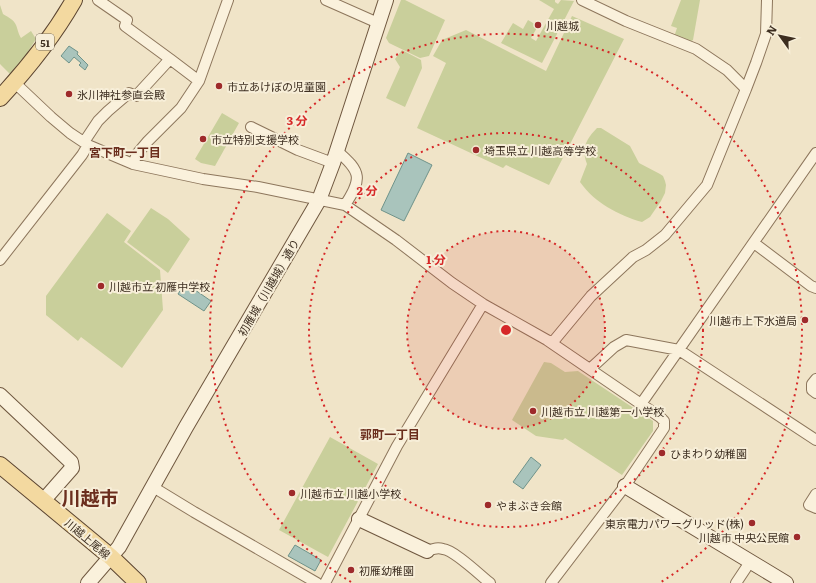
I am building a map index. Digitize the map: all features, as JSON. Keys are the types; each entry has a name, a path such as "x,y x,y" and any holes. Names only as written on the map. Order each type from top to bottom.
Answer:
{"main road":[{"name":"51","path":"0,98 15,83 58,25 74,0"},
{"name":"川越上尾線","path":"0,465 111,557 138,583"}],"street":[{"path":"98,0 127,20 125,26 200,81"},
{"path":"133,164 137,154 180,108 200,81 228,0"},
{"path":"326,0 378,23"},
{"name":"初雁城（川越城）通り","path":"88,583 119,547 183,432 319,200 335,157 386,0"},
{"path":"582,0 626,21 696,49 727,70 746,89"},
{"path":"552,343 591,296 633,257 646,250 665,235 707,185 746,89 766,34 767,0"},
{"path":"0,260 82,155 86,143 98,121 129,93 136,96 170,59"},
{"path":"15,83 60,125 86,143 133,164 203,179 258,187 345,205 396,240 452,283 483,304 552,343 660,416 664,421 664,428 624,486 551,583"},
{"path":"251,127 298,150 335,157 349,162 358,178 356,186 345,205"},
{"path":"642,404 816,153"},
{"path":"754,243 811,286 816,288"},
{"path":"325,583 397,446 483,304"},
{"path":"590,369 614,347 626,340 679,350 816,440"},
{"path":"816,379 812,384 812,390 816,393"},
{"path":"0,395 71,462 72,468 43,501"},
{"path":"624,486 786,583"},
{"path":"153,487 318,583"},
{"path":"816,494 809,505 816,508"},
{"path":"359,519 427,551 436,548 445,549 455,555 490,583"},
{"path":"736,583 750,562"}],"green space":[{"path":"401,0 405,0 445,20 429,56 420,58 389,43 386,38"},
{"path":"539,0 555,0 558,4 561,0 574,1 542,63 501,43 513,23 523,29 528,20 538,26 531,38 536,41 554,9"},
{"path":"681,0 700,0 693,40 690,42 674,37 677,28 671,26"},
{"path":"0,5 3,14 15,23 21,38 31,31 36,39 16,72 11,75 0,64"},
{"path":"572,16 624,39 549,185 506,165 503,168 417,128 446,63 433,56 442,40 466,30 546,71"},
{"path":"402,50 421,60 422,68 405,107 386,98 400,67 395,59"},
{"path":"222,113 239,123 215,166 201,163 195,159"},
{"path":"597,128 601,128 630,146 639,163 663,176 666,185 665,193 650,217 642,222 624,216 600,202 580,182 587,164 584,154 587,140"},
{"path":"151,208 168,219 190,239 168,273 127,242"},
{"path":"107,213 131,231 124,242 160,270 163,310 122,368 81,337 78,341 46,315 46,296"},
{"path":"544,362 551,363 565,372 578,371 653,421 653,431 622,475 565,438 563,440 536,436 512,420"},
{"path":"330,437 378,464 328,557 279,530"}],"water":[{"path":"69,46 78,52 77,54 88,65 85,70 79,65 81,63 74,57 69,63 61,56"},
{"path":"408,153 432,165 404,221 381,210"},
{"path":"185,283 211,301 204,311 178,294"},
{"path":"531,457 541,465 523,489 513,482"},
{"path":"295,545 321,560 315,571 288,556"}],"place":[{"name":"川越城","path":"538,25"},
{"name":"市立あけぼの児童園","path":"219,86"},
{"name":"氷川神社参直会殿","path":"69,94"},
{"name":"市立特別支援学校","path":"203,139"},
{"name":"埼玉県立 川越高等学校","path":"476,150"},
{"name":"川越市立 初雁中学校","path":"101,286"},
{"name":"川越市上下水道局","path":"805,320"},
{"name":"川越市立 川越第一小学校","path":"533,411"},
{"name":"ひまわり幼稚園","path":"662,453"},
{"name":"川越市立 川越小学校","path":"292,493"},
{"name":"やまぶき会館","path":"488,505"},
{"name":"東京電力パワーグリッド(株)","path":"752,523"},
{"name":"川越市 中央公民館","path":"797,537"},
{"name":"初雁幼稚園","path":"351,570"}],"district":[{"name":"宮下町一丁目","path":"125,152"},
{"name":"郭町一丁目","path":"390,434"},
{"name":"川越市","path":"90,497"}]}
